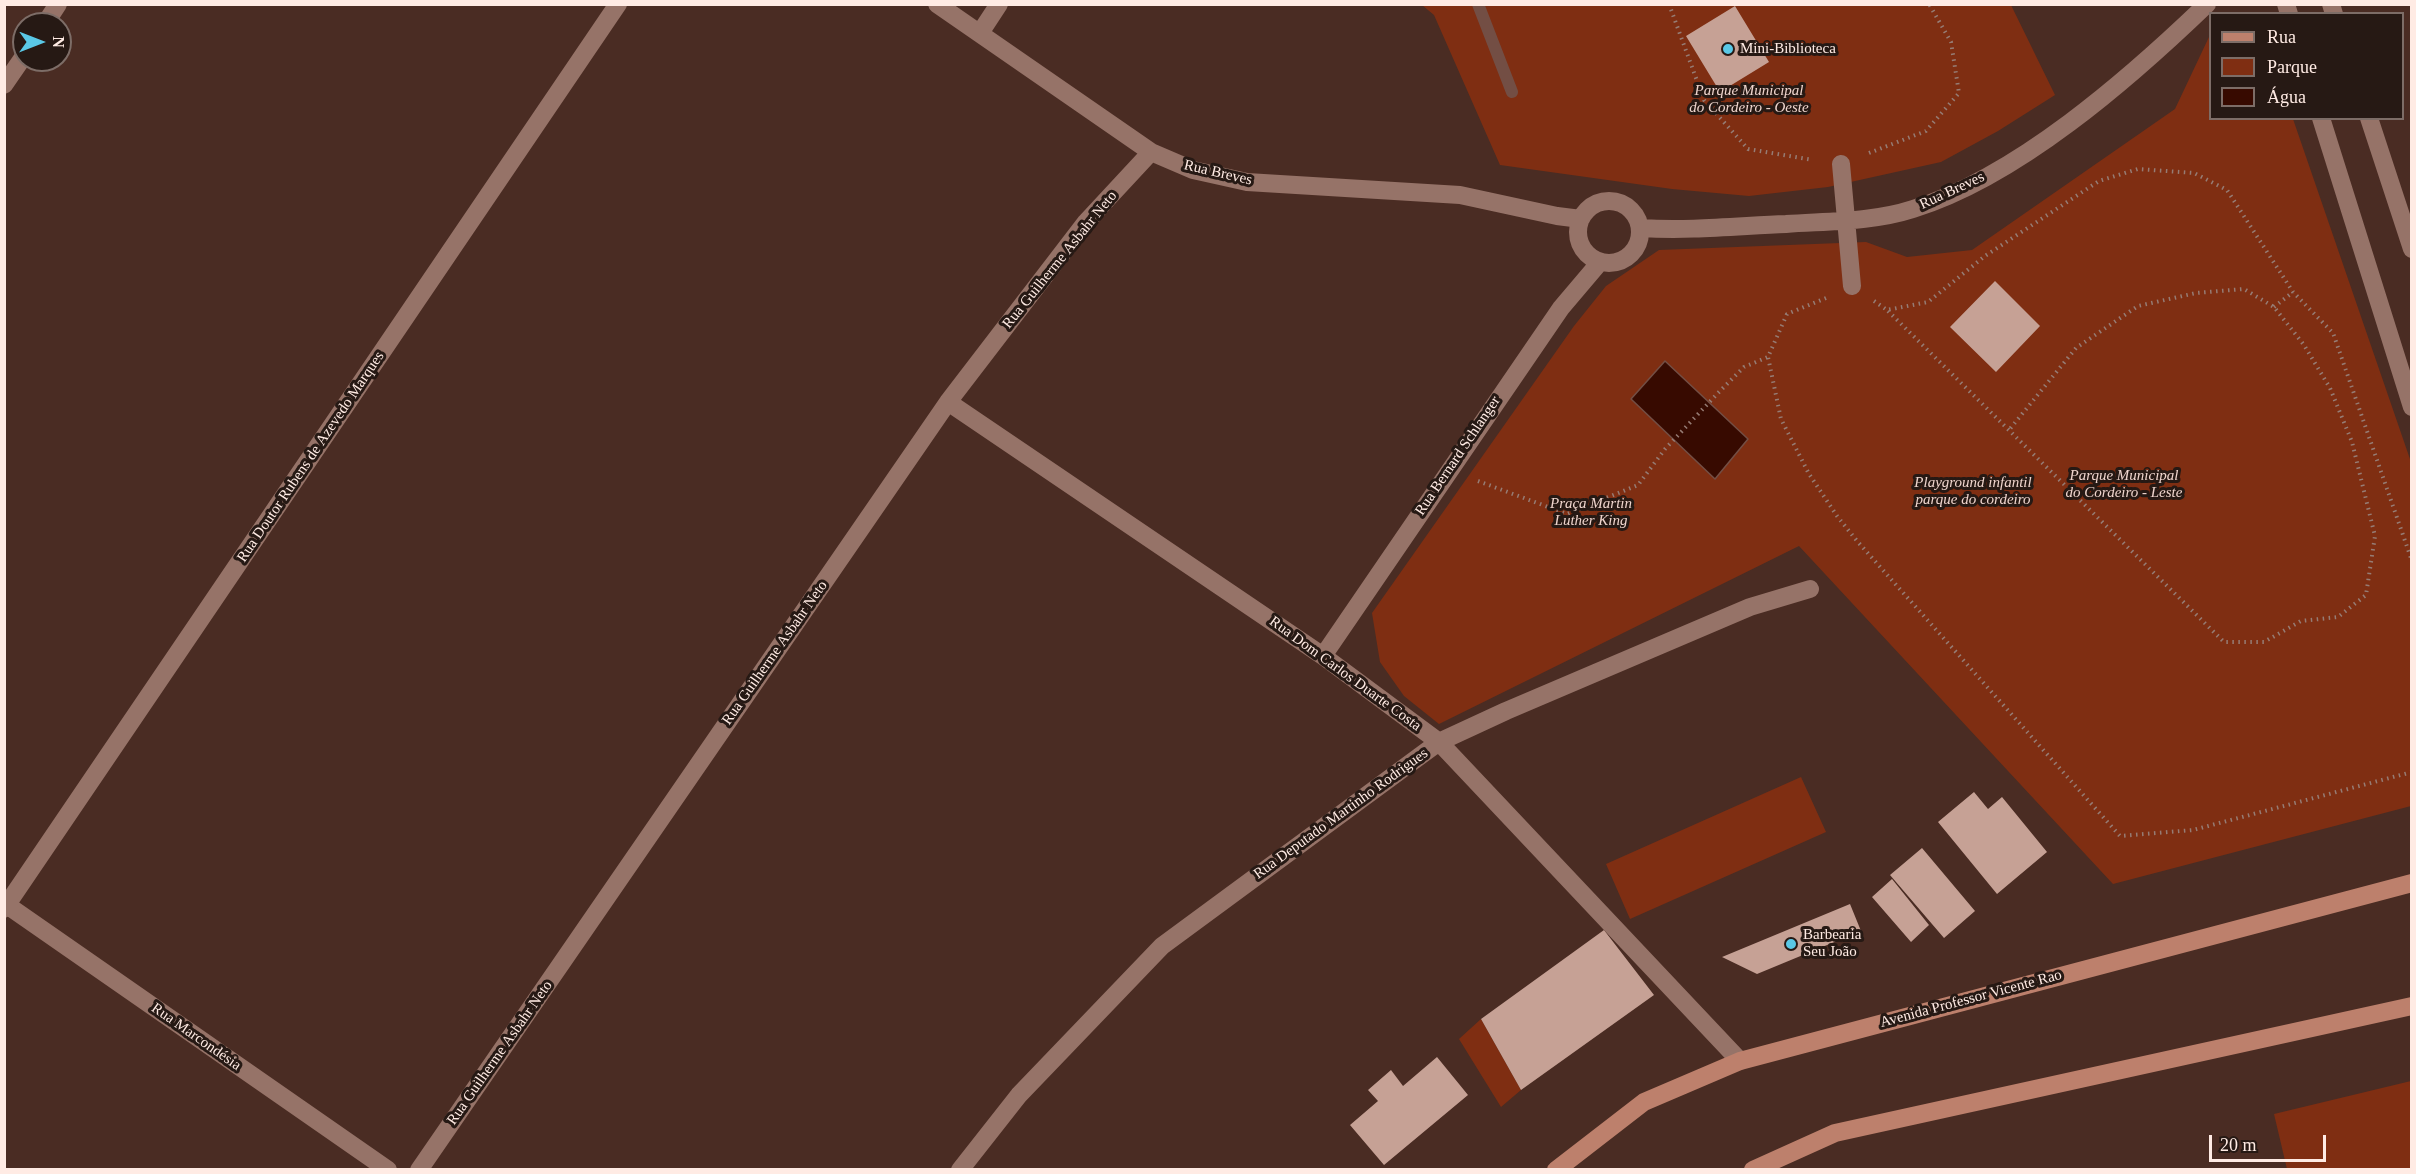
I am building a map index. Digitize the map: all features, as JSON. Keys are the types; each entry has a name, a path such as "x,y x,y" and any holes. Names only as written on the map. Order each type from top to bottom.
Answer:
{"main road":[{"name":"Avenida Professor Vicente Rao","path":"1556,1170 1644,1102 1740,1060 2412,883"},
{"path":"1753,1170 1835,1133 2412,1006"}],"street":[{"name":"Rua Doutor Rubens de Azevedo Marques","path":"5,906 618,4"},
{"name":"Rua Breves","path":"937,4 1150,152 1193,170 1247,182 1460,195 1581,219"},
{"path":"980,33 999,4"},
{"name":"Rua Breves","path":"1641,228 1707,228 1846,221 1912,210 1961,190 2028,151 2121,81 2207,4"},
{"path":"4,86 13,72"},
{"path":"2322,120 2412,407"},
{"path":"2370,120 2412,249"},
{"name":"Rua Guilherme Asbahr Neto","path":"419,1170 948,402 1086,222 1150,152"},
{"path":"1840,164 1852,286"},
{"path":"1604,201 1624,204 1632,210 1641,228 1636,248 1630,256 1620,262 1600,262 1591,257 1579,240 1581,219 1594,205 1604,201"},
{"name":"Rua Bernard Schlanger","path":"1323,656 1561,308 1600,262"},
{"name":"Rua Dom Carlos Duarte Costa","path":"948,402 1323,656 1439,742 1740,1060"},
{"name":"Rua Deputado Martinho Rodrigues","path":"960,1170 1019,1095 1162,946 1439,742 1750,607 1810,589"},
{"name":"Rua Marcondésia","path":"5,906 388,1170"}],"path":[{"path":"1669,4 1704,100 1748,149 1840,164 1926,131 1959,93 1951,42 1929,4"},
{"path":"1887,310 1928,302 1985,256 2099,182 2139,169 2194,172 2227,190 2293,292 2333,333 2412,561"},
{"path":"2009,430 2076,348 2139,306 2196,293 2244,289 2274,307 2304,345 2330,388 2352,442 2375,536 2366,595 2338,617 2301,621 2264,642 2224,642 1887,310 1852,286 1787,314 1768,357 1781,419 1809,474 1837,516 2120,836 2193,830 2412,772"},
{"path":"2274,307 2293,292"},
{"path":"1451,466 1468,477 1567,514 1638,485 1665,449 1718,393 1744,368 1768,357"}],"green space":[{"name":"Parque Municipal do Cordeiro - Oeste","path":"1422,5 2011,5 2055,95 1998,131 1941,162 1828,187 1749,196 1672,189 1500,165 1434,15"},
{"name":"Parque Municipal do Cordeiro - Leste","path":"2209,37 2209,120 2293,120 2411,462 2411,806 2113,884 1799,546 1439,724 1404,696 1380,662 1372,613 1574,326 1606,286 1659,250 1866,242 1907,257 1972,250 2175,109"},
{"path":"1801,777 1826,832 1630,919 1606,864"},
{"path":"1481,1019 1521,1090 1501,1107 1459,1039"},
{"path":"2411,1081 2411,1169 2287,1169 2274,1114"}],"water":[{"path":"1665,361 1748,439 1715,479 1631,399"}],"building":[{"name":"Mini-Biblioteca","path":"1735,6 1769,62 1720,92 1686,36"},
{"path":"1995,281 2040,326 1996,372 1950,327"},
{"path":"1974,792 1988,809 2002,797 2047,852 1997,894 1938,822"},
{"path":"1922,848 1975,911 1944,938 1890,875"},
{"path":"1892,879 1929,925 1911,942 1872,897"},
{"name":"Barbearia Seu João","path":"1850,904 1861,931 1757,974 1722,957"},
{"path":"1604,930 1654,995 1521,1090 1481,1019"},
{"path":"1437,1057 1468,1095 1384,1165 1350,1125 1378,1101 1368,1090 1391,1070 1403,1086"}],"waterway":[{"path":"1478,4 1512,92"}],"place":[{"name":"Mini-Biblioteca","path":"1728,49"},
{"name":"Barbearia Seu João","path":"1791,944"}],"park label":[{"name":"Playground infantil parque do cordeiro","path":"1973,492"},
{"name":"Praça Martin Luther King","path":"1591,512"}]}
